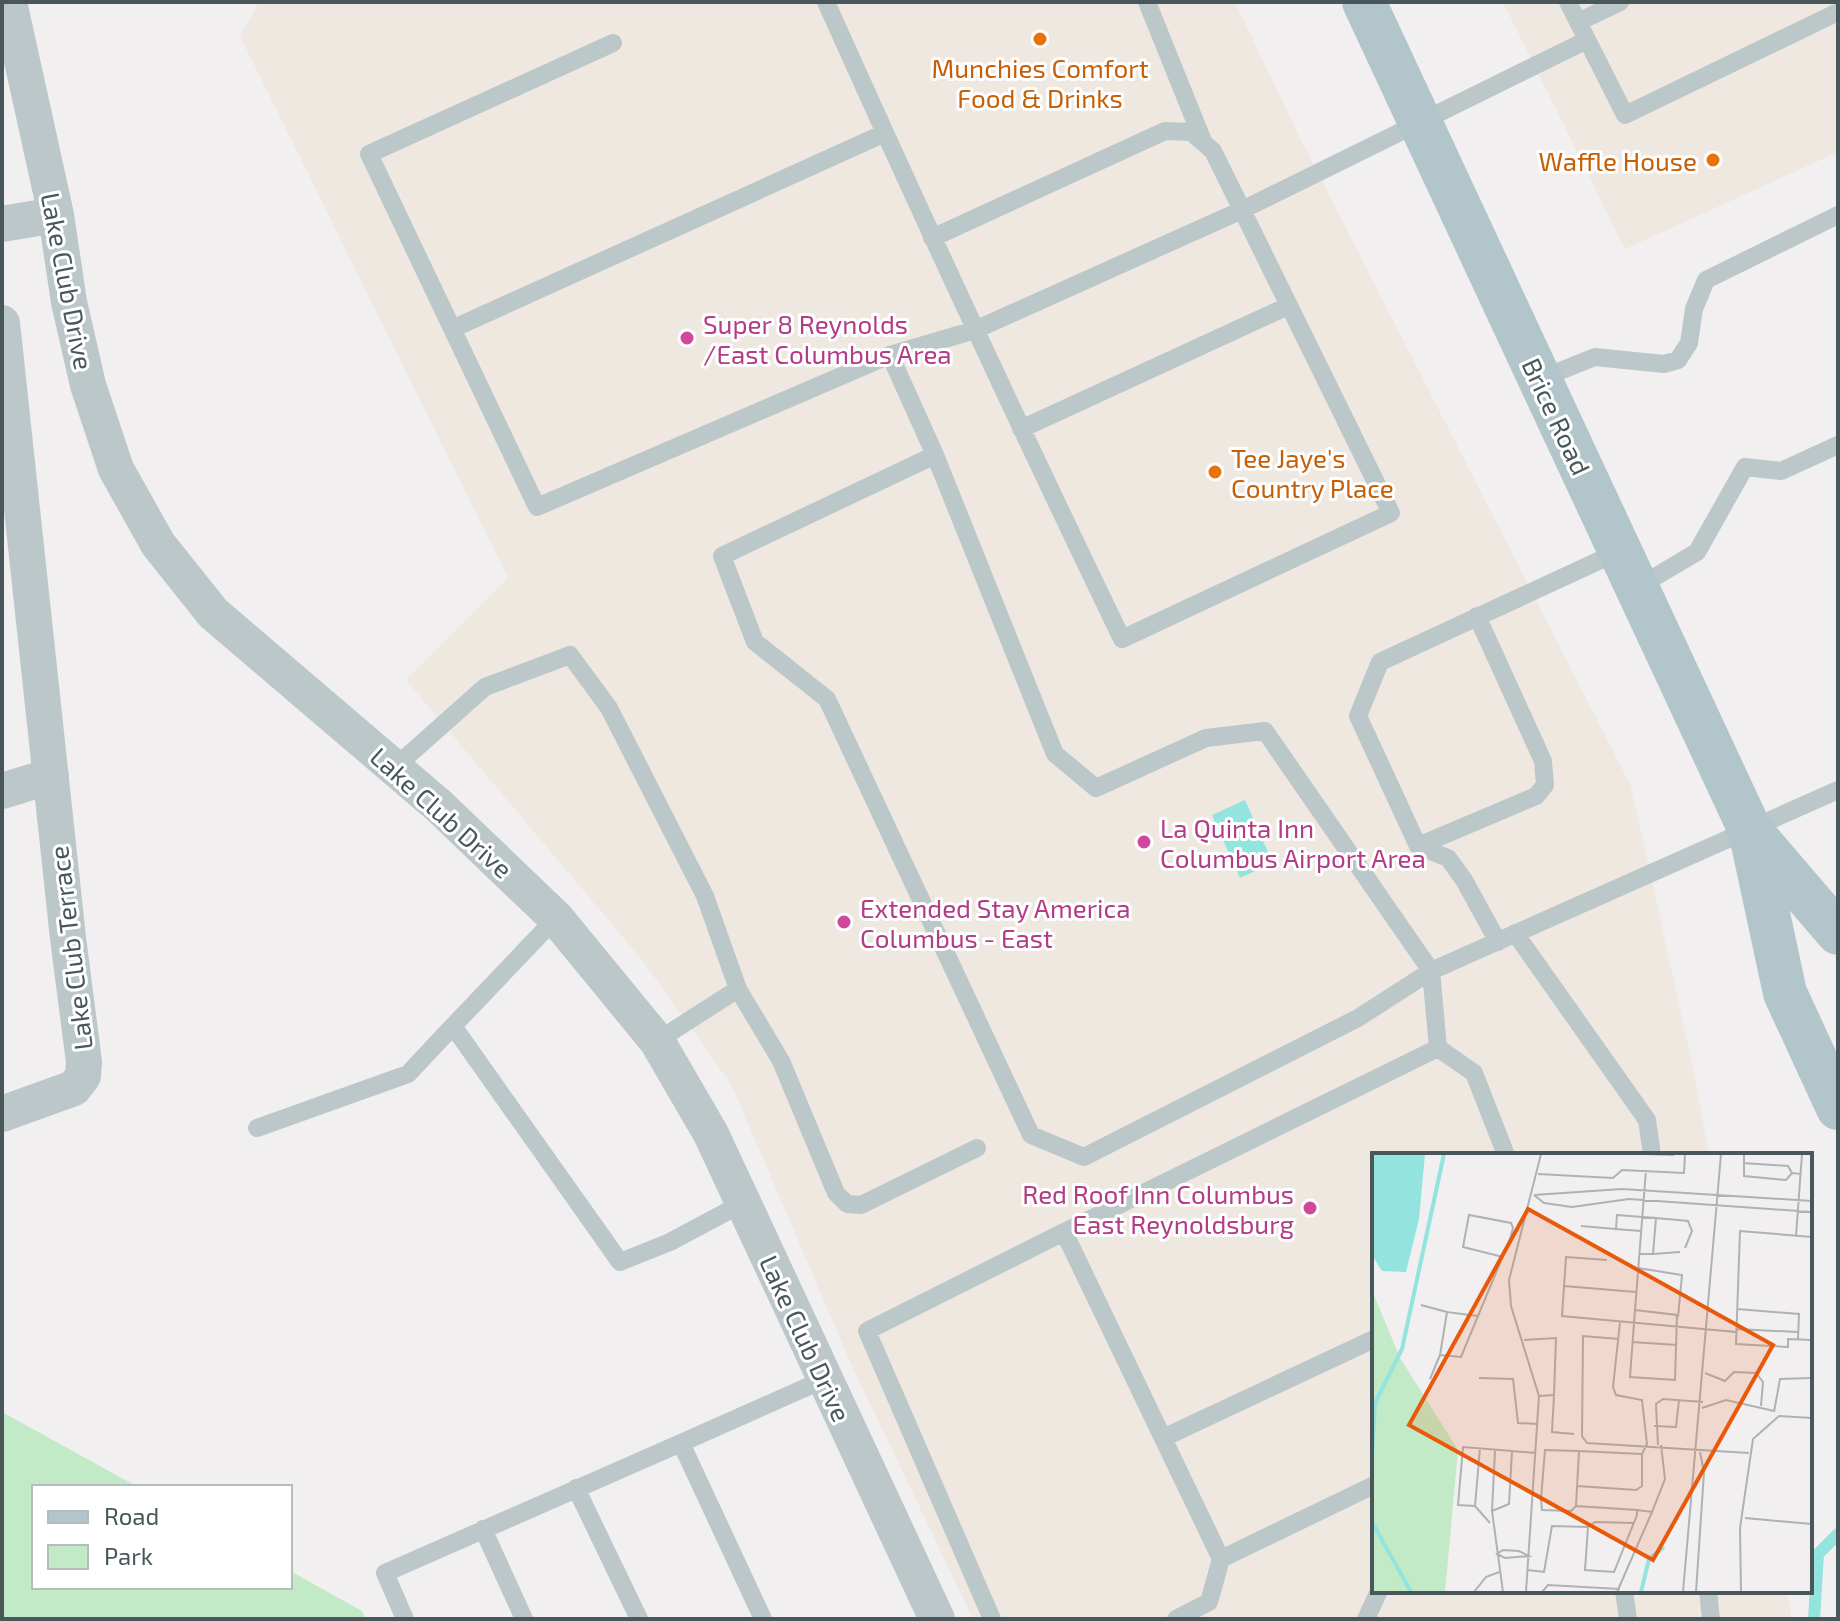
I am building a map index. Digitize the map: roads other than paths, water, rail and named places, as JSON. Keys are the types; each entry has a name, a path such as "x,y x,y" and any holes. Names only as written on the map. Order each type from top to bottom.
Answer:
{"main road":[{"name":"Brice Road","path":"1364,2 1750,830 1785,993 1838,1108"},
{"name":"Brice Road","path":"1750,830 1838,933"}],"street":[{"name":"Lake Club Drive","path":"9,2 56,215 69,302 88,385 116,469 158,544 213,613 488,851 556,918 657,1041 711,1134 937,1619"},
{"path":"2,224 56,215"},
{"name":"Lake Club Terrace","path":"2,1114 62,1095 74,1088 83,1076 84,1062 3,343"},
{"path":"2,791 51,776"}],"lane":[{"path":"826,2 932,238 1122,639 1391,513 1213,151 1191,132 1165,131 932,238"},
{"path":"1147,2 1204,143"},
{"path":"1568,2 1625,115 1838,12"},
{"path":"1578,22 1620,2"},
{"path":"613,43 369,154 537,507 890,355 975,330 1242,210 1587,40"},
{"path":"452,329 885,133"},
{"path":"1540,379 1595,357 1664,364 1678,360 1689,343 1694,309 1706,280 1838,215"},
{"path":"1021,429 1288,306"},
{"path":"890,355 935,455 1055,754 1096,788 1206,738 1265,731 1431,971 1438,1048"},
{"path":"1498,942 1464,880 1448,858 1418,846 1358,716 1380,662 1477,616 1628,569 1697,552 1745,467 1781,471 1838,445"},
{"path":"935,455 722,556 755,642 827,699 1031,1135 1084,1157 1358,1018 1431,971 1838,790"},
{"path":"1418,846 1536,796 1545,785 1543,761 1477,616"},
{"path":"394,768 485,687 570,655 609,708 705,896 738,989 781,1061 836,1193 847,1204 861,1205 977,1148"},
{"path":"257,1128 408,1074 556,918"},
{"path":"1515,933 1647,1120 1652,1153"},
{"path":"657,1041 738,989"},
{"path":"453,1026 620,1262 670,1242 743,1203"},
{"path":"1438,1048 1474,1073 1505,1153"},
{"path":"992,1619 867,1331 1438,1048"},
{"path":"1064,1232 1221,1559 1209,1602 1176,1619"},
{"path":"1163,1438 1372,1340"},
{"path":"405,1619 385,1573 825,1379"},
{"path":"681,1443 763,1619"},
{"path":"1221,1559 1372,1486"},
{"path":"576,1488 639,1619"},
{"path":"483,1529 524,1619"},
{"path":"1366,1619 1378,1593"},
{"path":"1624,1593 1628,1619"},
{"path":"1708,1593 1711,1619"}],"water":[{"path":"1245,800 1273,863 1240,878 1212,815"}],"waterway":[{"path":"1814,1619 1818,1554 1838,1534"}],"place":[{"name":"Munchies Comfort Food & Drinks","path":"1040,39"},
{"name":"Waffle House","path":"1713,160"},
{"name":"Super 8 Reynolds /East Columbus Area","path":"687,338"},
{"name":"Tee Jaye's Country Place","path":"1215,472"},
{"name":"La Quinta Inn Columbus Airport Area","path":"1144,842"},
{"name":"Extended Stay America Columbus - East","path":"844,922"},
{"name":"Red Roof Inn Columbus East Reynoldsburg","path":"1310,1208"}]}
